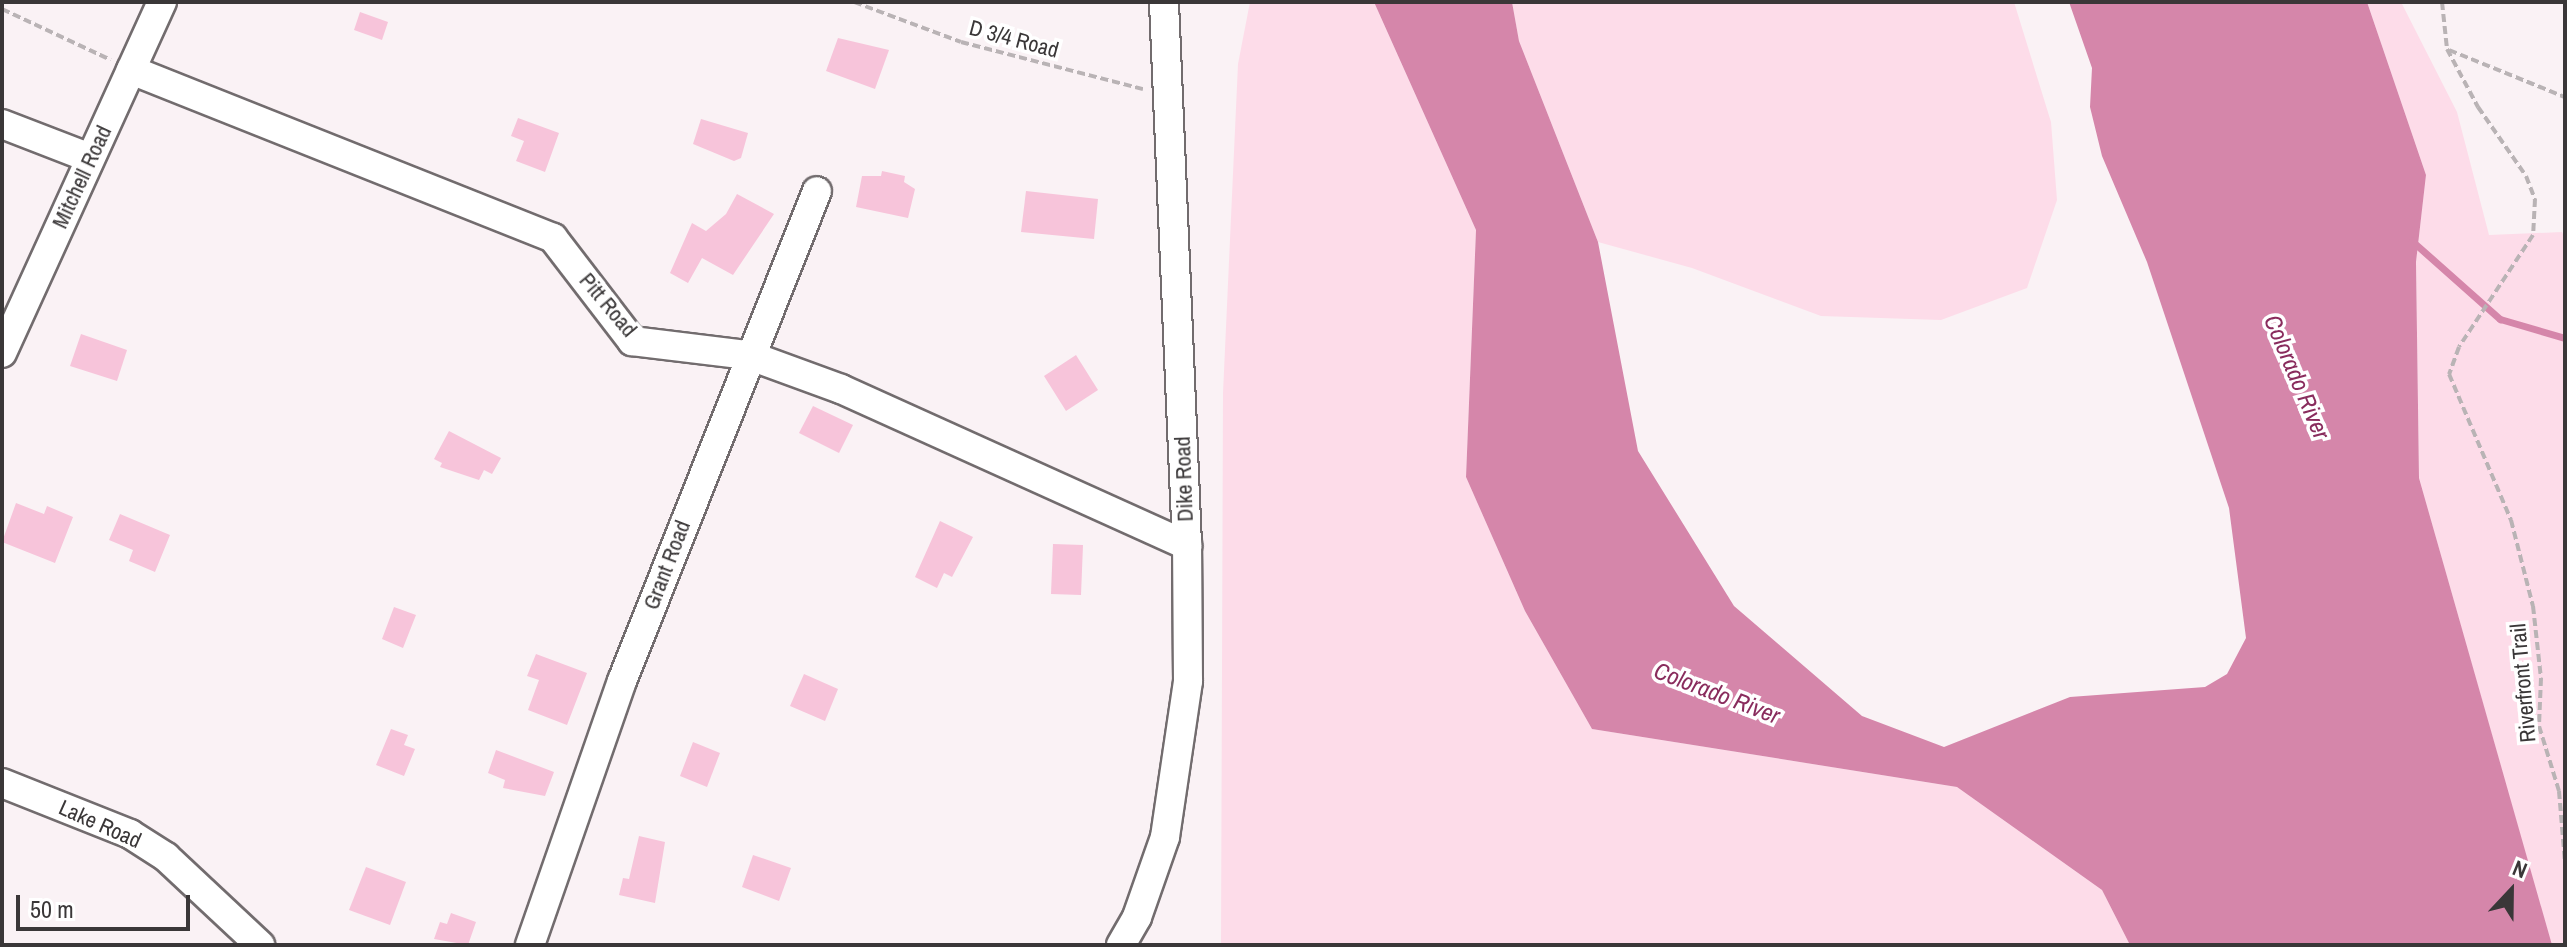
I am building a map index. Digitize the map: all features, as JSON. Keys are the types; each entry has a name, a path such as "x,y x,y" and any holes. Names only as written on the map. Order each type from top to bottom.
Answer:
{"street":[{"name":"Mitchell Road","path":"2,353 162,2"},
{"name":"Dike Road","path":"1121,945 1153,877 1176,792 1188,681 1187,545 1164,2"},
{"name":"Pitt Road","path":"131,70 553,238 632,341 748,355 841,389 1187,545"},
{"path":"2,124 90,158"},
{"name":"Grant Road","path":"530,945 622,681 748,355 817,191"},
{"name":"Lake Road","path":"2,783 130,834 166,857 260,945"}],"path":[{"name":"D 3/4 Road","path":"854,2 961,42 1169,96"},
{"path":"2442,2 2447,49 2565,97"},
{"path":"2,9 131,70"},
{"name":"Riverfront Trail","path":"2447,49 2478,107 2526,176 2535,199 2533,235 2471,327 2449,374 2511,520 2533,606 2541,678 2539,726 2559,791 2565,862"}],"shaded area":[{"path":"1250,2 1374,2 1476,230 1466,477 1525,611 1592,729 1957,787 2102,890 2130,945 1221,945 1223,393 1238,64"},
{"path":"1512,2 2014,2 2051,122 2057,200 2027,288 1941,320 1821,316 1692,268 1598,242 1519,41"},
{"path":"2367,2 2401,2 2457,112 2489,235 2562,232 2565,238 2565,945 2552,945 2550,940 2419,478 2416,262 2426,175"}],"water":[{"name":"Colorado River","path":"1374,2 1512,2 1519,41 1598,242 1638,451 1734,606 1862,716 1944,747 2070,697 2205,687 2227,674 2246,638 2229,508 2147,262 2102,156 2090,107 2092,68 2069,2 2367,2 2426,175 2416,262 2419,478 2552,945 2130,945 2102,890 1957,787 1592,729 1525,611 1466,477 1476,230"}],"building":[{"path":"360,12 388,22 382,40 354,30"},
{"path":"838,38 889,50 875,89 826,71"},
{"path":"518,118 559,133 545,172 516,161 524,141 511,136"},
{"path":"701,119 748,133 741,158 734,161 693,144"},
{"path":"882,171 905,176 904,182 915,189 908,218 856,207 862,176 881,176"},
{"path":"1026,191 1098,199 1094,239 1021,232"},
{"path":"737,194 774,214 733,275 702,258 688,283 670,273 692,223 706,231 726,214"},
{"path":"81,334 127,350 117,381 70,366"},
{"path":"1076,355 1098,390 1066,411 1044,376"},
{"path":"813,406 853,425 839,453 799,433"},
{"path":"449,431 501,458 492,474 484,470 479,480 440,467 442,463 434,459"},
{"path":"16,503 44,514 47,506 73,517 55,563 2,542"},
{"path":"120,514 170,535 155,572 129,561 133,550 109,540"},
{"path":"940,521 973,537 952,577 944,573 937,588 915,577"},
{"path":"1053,544 1083,545 1081,595 1051,594"},
{"path":"394,607 416,615 403,648 382,639"},
{"path":"536,654 587,673 567,725 528,710 539,680 527,676"},
{"path":"804,674 838,689 825,721 790,706"},
{"path":"391,729 408,735 404,745 415,749 404,776 376,765"},
{"path":"693,742 720,753 707,787 680,776"},
{"path":"496,750 554,772 545,796 503,788 505,780 488,773"},
{"path":"639,836 665,842 655,903 619,895 623,878 629,879"},
{"path":"753,855 791,868 779,901 742,887"},
{"path":"366,867 406,882 390,925 349,910"},
{"path":"451,913 476,922 468,945 434,939 440,922 447,924"}],"waterway":[{"path":"2412,241 2500,319 2565,338"}]}
